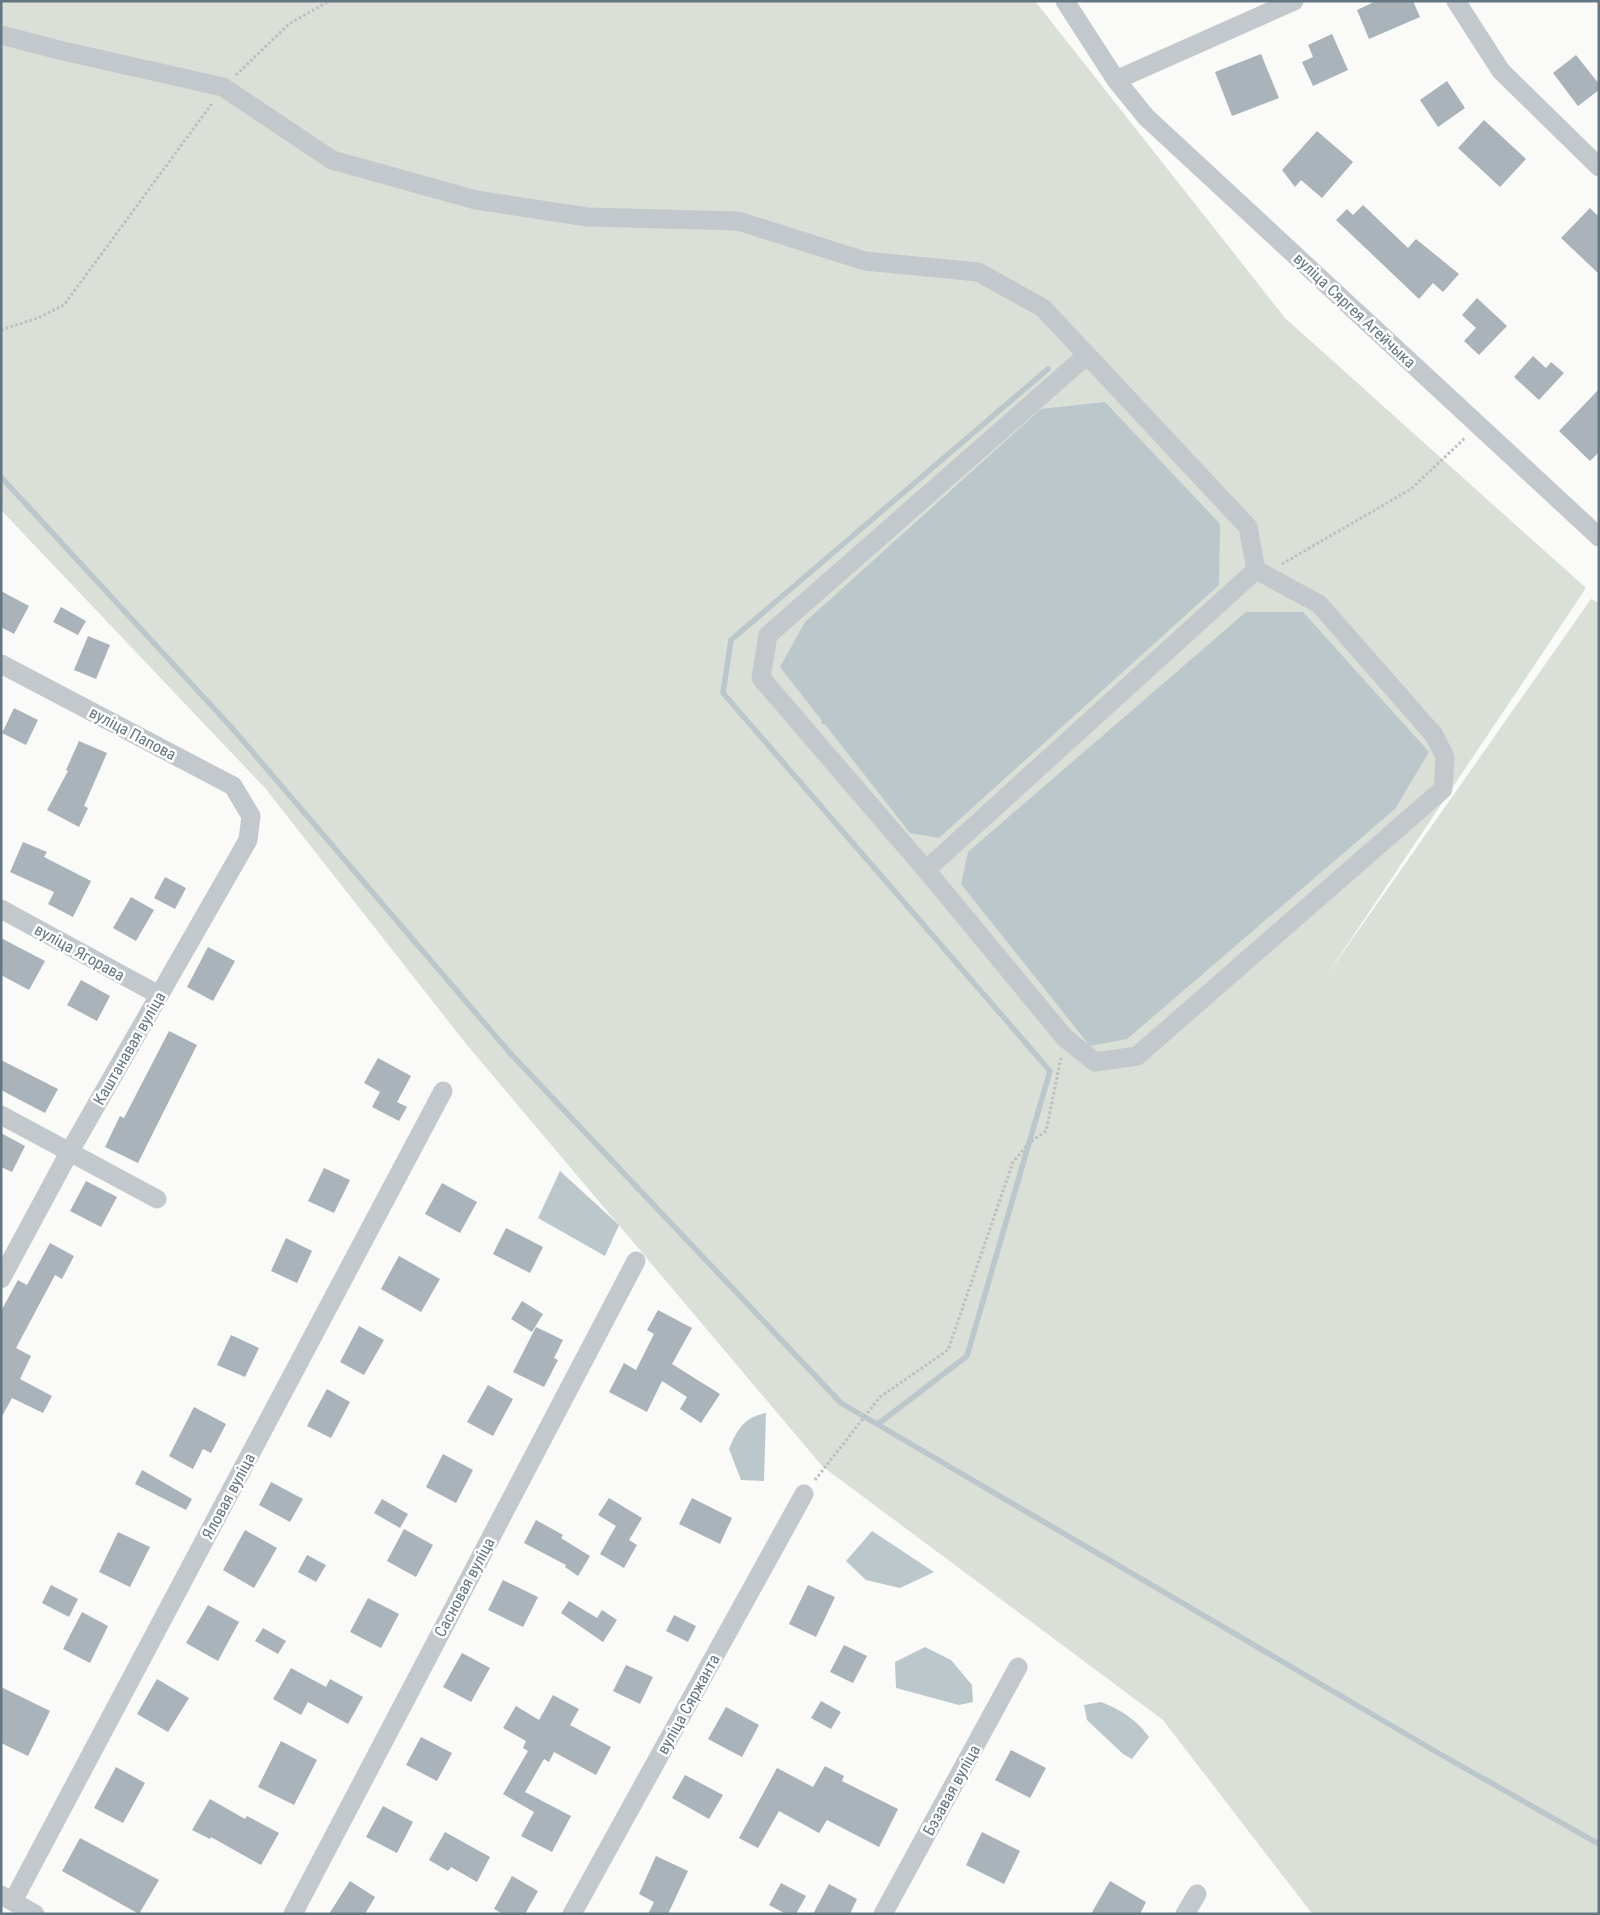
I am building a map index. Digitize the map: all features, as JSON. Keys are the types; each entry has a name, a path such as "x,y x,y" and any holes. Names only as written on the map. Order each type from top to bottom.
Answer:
{"street":[{"name":"вуліца Сяргея Агейчыка","path":"1064,1 1116,80 1146,116 1599,537"},
{"path":"1116,80 1294,1"},
{"path":"1456,1 1501,71 1599,167"},
{"path":"1,35 223,87 332,160 476,200 587,217 738,221 865,261 978,272 1043,308 1087,355 1248,528 1260,572 1319,604 1434,735 1444,758 1443,789 1137,1056 1095,1062 1065,1038 926,870 761,678 768,635 1087,355"},
{"path":"926,870 1260,572"},
{"name":"вуліца Папова","path":"1,664 233,786 251,816"},
{"name":"Каштанавая вуліца","path":"1,1279 70,1151 248,840 251,816"},
{"name":"вуліца Ягорава","path":"1,909 159,995"},
{"name":"Яловая вуліца","path":"7,1898 443,1091"},
{"path":"1,1115 158,1199"},
{"name":"Сасновая вуліца","path":"293,1914 636,1261"},
{"name":"вуліца Сяржанта","path":"572,1914 804,1494"},
{"name":"Бэзавая вуліца","path":"883,1914 1018,1666"},
{"path":"1185,1914 1197,1894"},
{"path":"7,1898 35,1914"}],"path":[{"path":"1,330 38,318 64,305 197,126 223,87 289,24 328,1"},
{"path":"1260,572 1410,489 1478,425"},
{"path":"1058,1006 1069,997"},
{"path":"804,1494 880,1397 948,1350 1013,1162 1029,1143 1046,1131 1065,1038"}],"shaded area":[{"path":"1,1 1035,1 1285,318 1586,588 1325,978 1591,599 1599,603 1599,1914 1314,1914 1310,1911 1163,1720 822,1466 467,1045 265,788 1,510"},
{"path":"1105,402 1220,524 1219,585 939,838 910,833 780,667 805,622 1041,409"},
{"path":"1246,612 1303,612 1429,752 1395,809 1127,1039 1090,1046 961,884 968,852"},
{"path":"560,1171 619,1225 605,1256 538,1218"},
{"path":"766,1413 764,1481 741,1480 729,1449 742,1425 758,1415"},
{"path":"872,1531 934,1572 900,1588 866,1580 846,1561"},
{"path":"925,1647 951,1660 972,1685 973,1702 959,1705 896,1688 895,1662"},
{"path":"1101,1702 1128,1716 1149,1737 1132,1759 1123,1754 1087,1720 1084,1705"}],"building":[{"path":"1376,1 1413,1 1420,17 1369,39 1357,10"},
{"path":"1332,34 1348,70 1313,86 1302,62 1313,57 1308,45"},
{"path":"1261,54 1279,98 1232,116 1215,72"},
{"path":"1576,55 1599,84 1599,90 1578,106 1553,73"},
{"path":"1447,81 1465,108 1438,127 1420,100"},
{"path":"1484,120 1526,159 1500,187 1458,148"},
{"path":"1317,131 1353,162 1322,198 1301,180 1295,187 1282,170"},
{"path":"1363,205 1408,248 1416,239 1459,274 1443,292 1433,283 1419,299 1336,220 1347,209 1353,215"},
{"path":"1590,208 1599,217 1599,274 1561,238"},
{"path":"1477,298 1507,326 1479,355 1464,341 1476,328 1462,315"},
{"path":"1533,356 1546,368 1551,362 1564,373 1539,400 1514,377"},
{"path":"1599,389 1599,452 1590,461 1559,431"},
{"path":"1,591 29,606 14,634 1,627"},
{"path":"61,607 86,621 78,635 53,622"},
{"path":"88,636 110,645 96,679 74,670"},
{"path":"14,708 38,720 26,745 2,733"},
{"path":"79,741 107,753 84,806 88,808 79,827 47,810 68,771 66,770"},
{"path":"23,842 47,852 44,857 91,881 73,917 48,904 54,892 10,872"},
{"path":"165,877 186,888 175,909 154,898"},
{"path":"131,897 154,910 136,941 113,928"},
{"path":"1,938 45,961 29,990 1,975"},
{"path":"208,947 235,961 213,1001 187,987"},
{"path":"81,980 110,996 97,1021 67,1005"},
{"path":"169,1031 197,1045 138,1163 105,1147 120,1116 124,1118"},
{"path":"378,1058 411,1076 397,1102 407,1107 399,1121 372,1107 380,1092 364,1083"},
{"path":"1,1060 58,1089 45,1113 1,1090"},
{"path":"1,1133 25,1146 12,1172 1,1167"},
{"path":"324,1168 350,1180 334,1213 308,1201"},
{"path":"86,1181 117,1197 101,1227 70,1211"},
{"path":"442,1183 477,1202 460,1233 425,1214"},
{"path":"506,1228 543,1247 530,1273 493,1254"},
{"path":"286,1238 312,1251 297,1283 271,1271"},
{"path":"50,1243 74,1256 62,1279 55,1275 16,1348 31,1356 20,1379 52,1396 43,1413 12,1398 1,1418 1,1311 18,1280 27,1285"},
{"path":"399,1256 440,1279 421,1312 381,1289"},
{"path":"522,1301 543,1314 532,1332 511,1319"},
{"path":"658,1310 692,1328 672,1364 720,1394 701,1423 680,1409 687,1397 662,1381 647,1412 609,1392 624,1363 636,1370 654,1334 647,1330"},
{"path":"359,1326 384,1340 364,1375 340,1362"},
{"path":"536,1327 563,1340 554,1358 558,1360 544,1387 513,1372"},
{"path":"231,1335 259,1348 245,1377 217,1365"},
{"path":"488,1385 513,1399 493,1436 467,1422"},
{"path":"327,1389 350,1402 331,1438 307,1426"},
{"path":"194,1407 226,1424 211,1453 203,1449 193,1469 169,1456"},
{"path":"443,1454 473,1470 456,1503 426,1487"},
{"path":"142,1470 192,1499 186,1510 135,1484"},
{"path":"271,1482 303,1499 290,1522 259,1505"},
{"path":"609,1498 642,1518 629,1540 637,1545 624,1568 600,1554 616,1526 598,1515"},
{"path":"692,1498 732,1518 720,1544 679,1524"},
{"path":"382,1499 408,1514 400,1528 374,1513"},
{"path":"536,1520 563,1535 561,1538 590,1556 578,1576 565,1567 566,1565 524,1543"},
{"path":"404,1529 433,1545 416,1577 387,1561"},
{"path":"245,1530 277,1548 254,1588 223,1570"},
{"path":"118,1532 150,1547 130,1587 99,1572"},
{"path":"307,1555 326,1565 316,1582 298,1572"},
{"path":"503,1580 538,1597 523,1627 488,1610"},
{"path":"51,1585 78,1599 69,1617 42,1603"},
{"path":"808,1585 835,1597 816,1637 789,1624"},
{"path":"368,1598 399,1614 381,1648 350,1632"},
{"path":"569,1601 597,1618 602,1610 617,1620 603,1642 561,1613"},
{"path":"208,1605 239,1622 218,1661 186,1643"},
{"path":"82,1612 108,1626 90,1663 63,1649"},
{"path":"674,1615 696,1626 688,1642 666,1631"},
{"path":"263,1628 286,1641 278,1654 255,1641"},
{"path":"844,1645 867,1656 853,1683 830,1672"},
{"path":"462,1653 490,1668 471,1702 443,1687"},
{"path":"626,1665 653,1677 640,1704 613,1691"},
{"path":"291,1668 326,1687 330,1679 363,1697 348,1724 308,1702 301,1715 273,1699"},
{"path":"157,1679 189,1698 168,1732 137,1714"},
{"path":"1,1687 50,1711 28,1756 1,1743"},
{"path":"553,1695 579,1709 570,1725 611,1747 596,1775 554,1752 549,1762 544,1759 525,1792 571,1816 552,1852 521,1836 534,1812 503,1794 528,1751 523,1748 526,1741 503,1728 516,1706 539,1720"},
{"path":"821,1701 841,1712 831,1729 811,1718"},
{"path":"726,1707 759,1725 742,1757 708,1739"},
{"path":"421,1737 452,1753 437,1781 406,1765"},
{"path":"281,1741 317,1760 294,1805 258,1787"},
{"path":"1011,1750 1046,1768 1030,1798 995,1780"},
{"path":"825,1766 844,1776 842,1781 898,1809 879,1847 827,1820 819,1833 779,1811 758,1848 739,1838 777,1768 813,1787"},
{"path":"116,1767 145,1783 123,1823 94,1808"},
{"path":"685,1775 723,1795 709,1819 672,1798"},
{"path":"210,1799 245,1819 247,1816 279,1833 261,1865 211,1837 210,1839 192,1830"},
{"path":"383,1806 413,1822 397,1853 366,1837"},
{"path":"445,1832 490,1857 477,1882 451,1867 448,1871 429,1860"},
{"path":"982,1832 1020,1851 1004,1884 966,1865"},
{"path":"80,1838 159,1880 139,1914 62,1871"},
{"path":"656,1856 688,1871 668,1914 648,1914 654,1902 639,1894"},
{"path":"512,1876 538,1891 525,1914 503,1914 494,1909"},
{"path":"350,1881 375,1897 365,1914 329,1914"},
{"path":"1110,1881 1146,1902 1140,1914 1091,1914"},
{"path":"781,1883 806,1896 796,1914 786,1914 769,1905"},
{"path":"829,1884 857,1899 850,1914 813,1914"}],"waterway":[{"path":"878,1424 967,1356 1050,1071 723,693 731,640 1048,369"},
{"path":"1,477 232,728 510,1053 841,1403 1440,1754 1599,1844"}]}
